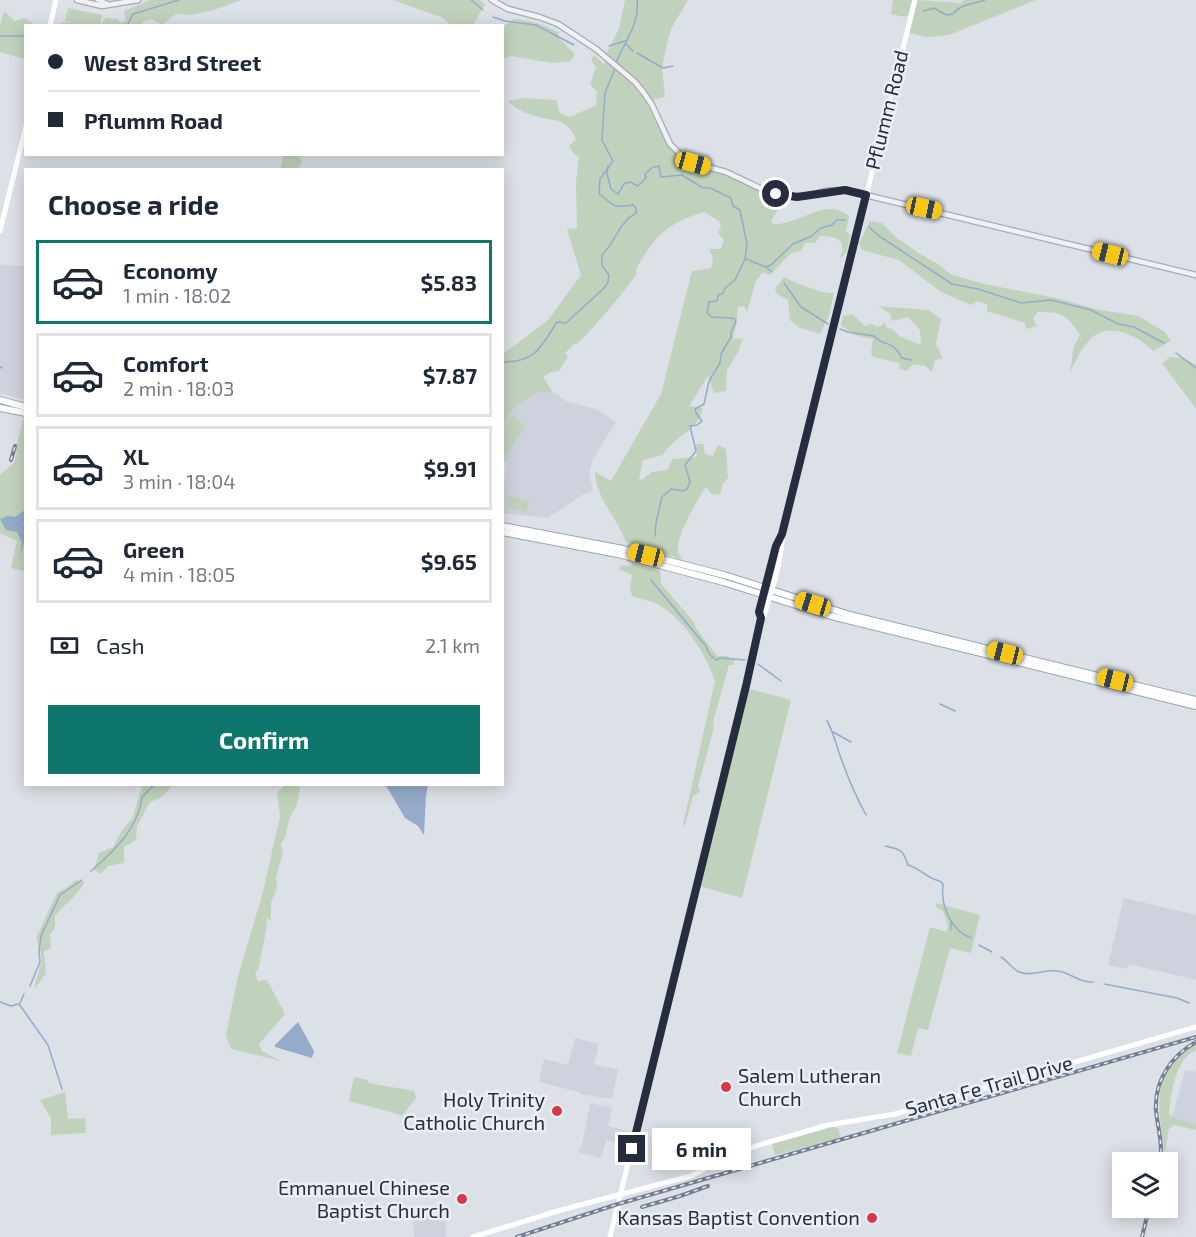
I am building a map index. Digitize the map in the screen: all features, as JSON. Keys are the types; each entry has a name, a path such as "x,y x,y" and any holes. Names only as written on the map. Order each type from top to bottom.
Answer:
{"main road":[{"path":"50,24 56,0"},
{"name":"Pflumm Road","path":"621,1195 752,657 761,618 759,615 781,549 782,534 915,0"},
{"path":"0,231 24,134"},
{"path":"0,400 24,406"},
{"path":"0,408 24,413"},
{"path":"504,526 599,544 703,569 832,616 1196,706"},
{"path":"504,532 579,546 1196,699"},
{"path":"665,567 672,566 697,572 703,569"},
{"path":"974,651 1004,656 1011,654"},
{"path":"1094,681 1113,683 1121,681"},
{"name":"Santa Fe Trail Drive","path":"473,1237 561,1210 691,1176 737,1152 766,1143 828,1125 895,1114 1196,1027"},
{"path":"610,1237 621,1195"}],"street":[{"path":"77,0 96,5 138,0"},
{"path":"98,0 107,4"},
{"path":"492,0 508,9 558,24 587,41 644,93 670,144 693,163 726,172 776,194 797,197 845,190 1196,274"}],"shaded area":[{"path":"0,265 24,266 24,400 0,393"},
{"path":"540,392 556,393 566,401 596,409 616,422 593,459 589,473 593,491 582,495 548,518 504,513 504,483 508,464 504,461 504,424 513,408"},
{"path":"1124,898 1196,915 1196,980 1129,964 1127,969 1108,965"},
{"path":"575,1038 599,1044 594,1064 618,1070 612,1099 579,1094 579,1092 539,1082 544,1059 568,1065"},
{"path":"1185,1070 1196,1072 1196,1127 1171,1121"},
{"path":"590,1103 612,1108 608,1126 632,1132 629,1147 606,1140 601,1158 578,1152 582,1146"},
{"path":"413,1214 445,1214 446,1237 414,1237"}],"green space":[{"path":"150,0 241,0 214,10 191,15 176,14 163,24 152,19 142,24 102,24 106,18 117,19 121,23 126,20 124,11"},
{"path":"393,0 479,0 485,4 474,24 450,24 443,18"},
{"path":"625,0 688,0 672,27 668,39 662,68 665,97 653,100 631,75 606,54 619,29"},
{"path":"893,0 912,0 908,15 905,17 891,14"},
{"path":"917,0 961,3 964,0 1036,0 949,35 927,37 909,33"},
{"path":"68,8 102,15 100,24 61,24 62,22 73,23 65,21"},
{"path":"4,11 15,21 24,18 33,24 24,24 24,59 0,52 0,25"},
{"path":"513,19 548,27 559,33 558,37 575,54 571,61 552,63 510,56 504,59 504,26"},
{"path":"594,55 604,64 606,61 637,89 666,140 687,162 785,199 771,221 773,224 831,209 849,216 846,231 850,235 847,252 839,259 842,253 842,243 836,238 820,236 815,243 805,243 801,251 791,253 770,275 763,272 756,281 747,312 744,306 738,307 733,339 743,338 727,370 726,391 714,393 708,376 689,406 703,408 696,422 663,455 643,460 639,480 652,472 667,470 673,459 697,457 696,444 703,444 705,454 713,456 718,445 726,449 728,478 723,483 720,495 712,494 706,487 693,509 683,528 678,545 678,553 683,560 626,542 599,490 595,472 611,481 661,394 692,271 711,268 713,258 709,249 721,249 724,240 718,233 721,227 719,221 704,212 680,221 663,232 636,269 637,274 585,336 565,353 568,357 559,371 551,372 543,377 553,393 540,392 513,408 504,424 504,353 548,320 581,275 567,229 577,228 576,183 579,157 569,146 576,139 564,124 525,113 507,101 524,98 556,100 560,113 570,117 596,105 597,92 590,84 596,68 591,60"},
{"path":"284,156 299,156 302,162 299,168 280,168"},
{"path":"870,221 882,223 897,238 950,274 984,284 1138,316 1165,332 1171,341 1153,351 1129,335 1120,332 1103,332 1094,336 1087,343 1070,372 1074,346 1080,335 1068,319 1059,314 1038,312 1033,318 1037,326 1026,329 1025,323 987,311 987,304 978,301 971,305 941,292 899,260 862,250 859,243"},
{"path":"784,277 816,290 834,293 829,315 820,334 798,327 790,320 788,300 777,294 775,289"},
{"path":"878,306 928,310 941,319 936,344 943,359 935,360 932,372 925,366 913,364 907,371 900,369 899,363 873,357 871,353 873,339 854,335 841,325 843,316 852,314 865,326 872,324 878,327 885,323 887,328 892,329 901,337 921,343 920,330 908,317 892,321 890,314"},
{"path":"1170,357 1183,358 1196,365 1196,409 1162,363"},
{"path":"24,416 24,571 11,568 17,541 0,533 0,475 14,463 17,452 15,451"},
{"path":"512,416 526,426 507,454 504,452 504,428"},
{"path":"509,496 529,501 526,512 506,507"},
{"path":"633,563 660,571 661,584 693,621 717,656 727,656 734,660 734,665 729,665 713,722 714,728 698,786 700,792 693,796 685,825 683,825 715,681 706,659 684,626 655,603 632,596 630,587 632,575 619,569 621,565 631,566"},
{"path":"750,689 791,700 742,898 699,886 747,691"},
{"path":"142,786 171,786 162,796 150,802 137,826 136,840 124,847 124,863 108,866 101,874 94,870 99,853 113,847 122,830 132,819"},
{"path":"284,786 300,786 297,805 289,819 286,835 281,844 283,853 276,877 277,888 271,903 271,921 267,918 258,971 255,972 258,981 267,980 285,1014 259,1044 262,1051 281,1061 231,1049 226,1035 238,976 263,892 280,816 277,792"},
{"path":"76,880 85,882 55,916 55,928 50,934 51,946 49,950 44,951 46,973 35,989 41,965 41,955 36,938 57,893"},
{"path":"936,903 980,915 971,953 950,948 928,1030 918,1028 911,1056 897,1053 930,927 946,932 948,926 943,911 936,907"},
{"path":"1196,1044 1196,1050 1183,1061 1175,1078 1169,1114 1176,1119 1196,1125 1196,1130 1174,1125 1169,1128 1165,1152 1160,1121 1160,1090 1170,1064 1181,1053"},
{"path":"354,1077 368,1080 368,1083 414,1091 416,1098 402,1116 349,1101"},
{"path":"65,1092 68,1119 85,1118 86,1133 51,1135 51,1118 40,1100"},
{"path":"833,1127 839,1129 840,1138 775,1155 772,1144"}],"water":[{"path":"24,511 24,543 20,557 22,543 17,532 6,530 0,519 7,516 15,517"},
{"path":"386,786 428,786 424,835 418,826 405,818"},
{"path":"298,1022 314,1051 312,1058 275,1047"}],"waterway":[{"path":"128,24 133,14 179,0"},
{"path":"471,0 483,10"},
{"path":"616,63 634,25 637,0"},
{"path":"923,11 934,8 946,15 953,14 963,6 985,0"},
{"path":"493,17 536,25 574,45"},
{"path":"0,36 24,36"},
{"path":"609,46 628,40"},
{"path":"626,44 633,51"},
{"path":"637,53 663,68 673,66"},
{"path":"504,362 530,356 542,346 557,322 566,323 604,288 609,275 602,266 602,255 625,222 636,213 633,205 616,206 599,194 600,179 613,161 602,140 605,93 615,68"},
{"path":"608,166 607,174 611,189 618,194 624,184 630,182 638,186 646,178 645,174 653,167 659,166 661,177 682,175 703,188 710,188 731,198 733,206 740,210 747,244 745,259 735,280 726,287 722,294 718,295 717,301 709,302 707,313 712,317 733,318 736,321 731,337 721,354 720,363 709,381 704,404 695,409 702,421 690,426 696,451 685,465 690,482 687,489 683,491 671,489 662,497 655,536"},
{"path":"746,259 766,267 793,244 810,237 837,220 845,220"},
{"path":"869,227 952,284 978,289 1021,303 1051,300 1091,310 1118,324 1134,327 1164,343"},
{"path":"766,267 772,272"},
{"path":"784,283 801,307 828,324"},
{"path":"840,329 874,336 895,348 902,358 911,360"},
{"path":"1176,353 1196,368"},
{"path":"651,580 705,645 710,655 716,660 721,658 745,660"},
{"path":"758,664 781,681"},
{"path":"940,704 955,711"},
{"path":"827,721 849,780 866,815"},
{"path":"833,732 851,742"},
{"path":"91,871 124,838 136,819 142,797 153,786"},
{"path":"885,846 900,851 908,865 943,884 943,900 948,916 958,930 971,938"},
{"path":"30,986 40,962 41,936 60,895 82,880"},
{"path":"951,922 951,930"},
{"path":"979,945 992,952"},
{"path":"1001,957 1017,971 1023,973 1057,971 1083,981 1093,982"},
{"path":"1104,984 1177,998 1189,1003"},
{"path":"20,1003 24,994"},
{"path":"0,1002 11,1006 18,1004"},
{"path":"19,1004 48,1045 62,1089"}],"railway":[{"path":"11,460 15,446"},
{"path":"517,1237 618,1204 1196,1037"},
{"path":"1161,1152 1156,1111 1161,1080 1179,1054 1196,1042"},
{"path":"642,1207 708,1186"},
{"path":"1142,1237 1147,1218"}],"place":[{"name":"Salem Lutheran Church","path":"726,1087"},
{"name":"Holy Trinity Catholic Church","path":"557,1111"},
{"name":"Emmanuel Chinese Baptist Church","path":"462,1199"},
{"name":"Kansas Baptist Convention","path":"872,1218"}],"route":[{"path":"632,1149 746,686 761,618 759,612 778,538 782,534 866,195 845,190 797,197 776,194"}]}
